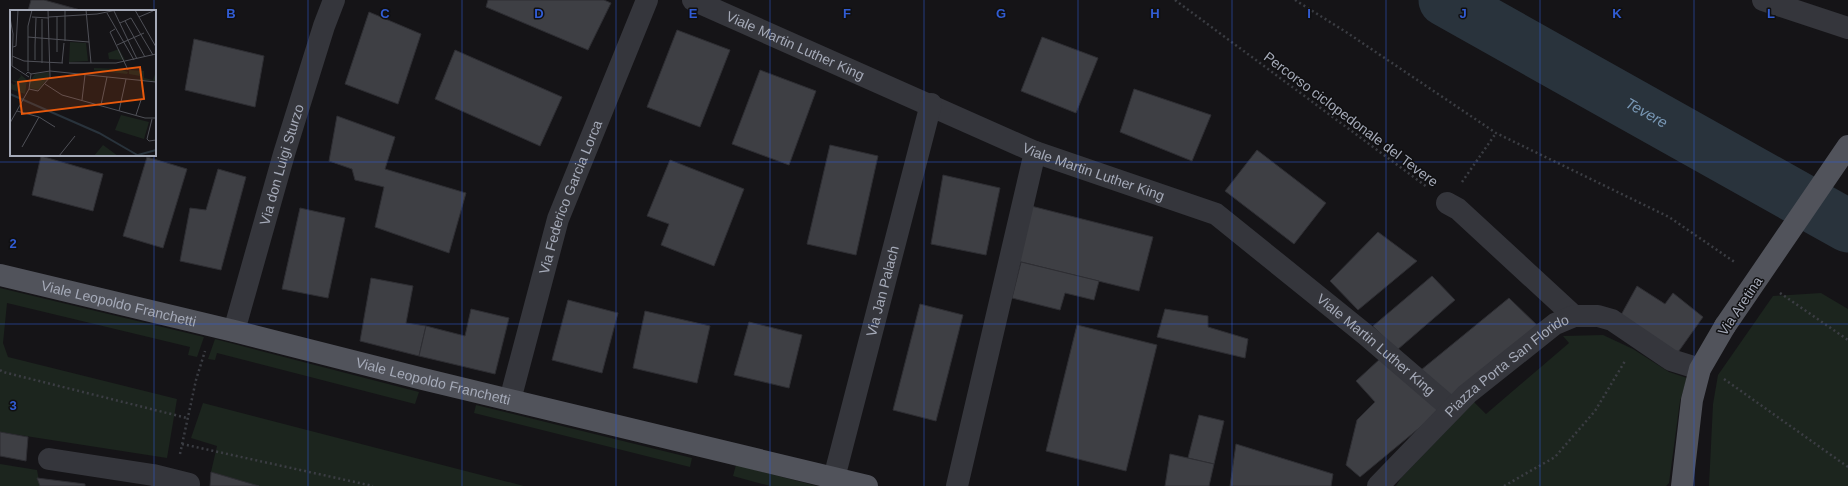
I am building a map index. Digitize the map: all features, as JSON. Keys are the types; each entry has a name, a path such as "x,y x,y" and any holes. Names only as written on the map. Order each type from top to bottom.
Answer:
{"main road":[{"name":"Via Aretina","path":"1682,486 1692,400 1709,372 1725,326 1848,146"},
{"name":"Viale Leopoldo Franchetti","path":"0,275 212,325 510,400 867,486"}],"street":[{"name":"Via don Luigi Sturzo","path":"234,331 284,154 324,26 334,0"},
{"name":"Via Federico Garcia Lorca","path":"510,400 558,220 647,0"},
{"name":"Viale Martin Luther King","path":"692,0 931,104 1035,152 1216,214 1366,334 1452,409"},
{"path":"1763,0 1848,28"},
{"name":"Via Jan Palach","path":"834,478 931,104"},
{"path":"957,486 1035,152"},
{"path":"1447,203 1458,209 1574,316"},
{"name":"Piazza Porta San Florido","path":"1378,486 1467,394 1554,324 1574,316 1598,316 1612,320 1671,360 1709,372"},
{"path":"49,460 153,475 185,473"}],"path":[{"name":"Percorso ciclopedonale del Tevere","path":"1175,0 1447,203 1496,133"},
{"path":"1294,0 1346,32 1496,133 1669,216 1739,265"},
{"path":"1778,291 1848,340"},
{"path":"185,473 182,444 196,380 212,325"},
{"path":"1504,486 1555,457 1595,411 1629,355"},
{"path":"0,370 187,418"},
{"path":"1709,372 1848,467"},
{"path":"182,444 373,486"}],"shaded area":[{"path":"0,288 204,337 197,357 188,355 190,347 7,303 3,343 8,357 177,399 167,458 0,432"},
{"path":"1821,293 1848,309 1848,486 1709,486 1713,404 1718,375 1773,296"},
{"path":"1603,335 1633,349 1669,372 1687,378 1680,401 1669,483 1666,486 1396,486 1401,478 1474,402 1486,414 1569,343 1563,336"},
{"path":"215,339 419,392 415,404 217,353 215,360 208,359"},
{"path":"203,403 524,486 259,486 211,472 217,446 191,438"},
{"path":"476,405 692,458 690,467 474,413"},
{"path":"0,464 37,470 40,486 0,486"},
{"path":"736,465 817,486 770,486 733,476"}],"building":[{"path":"31,0 44,0 80,10 28,10"},
{"path":"488,0 604,0 611,3 588,50 486,7"},
{"path":"369,12 421,34 398,104 345,84"},
{"path":"677,30 730,50 700,127 647,107"},
{"path":"1042,37 1098,58 1076,113 1021,91"},
{"path":"194,39 264,56 255,107 185,90"},
{"path":"455,50 562,97 540,146 435,99"},
{"path":"760,70 816,91 789,165 732,144"},
{"path":"1134,89 1211,115 1192,161 1120,132"},
{"path":"337,116 395,137 385,169 466,193 449,253 375,227 384,187 355,180 352,169 329,161"},
{"path":"830,145 878,156 856,255 807,244"},
{"path":"1257,150 1326,203 1294,244 1225,191"},
{"path":"41,156 103,174 93,211 32,195"},
{"path":"147,157 187,169 163,248 123,236"},
{"path":"670,160 744,189 714,266 661,245 669,224 647,216"},
{"path":"218,169 246,177 221,270 180,261 190,208 206,210"},
{"path":"943,175 1000,188 986,255 931,244"},
{"path":"1031,206 1153,237 1139,291 1017,261"},
{"path":"300,208 345,218 328,298 282,289"},
{"path":"1378,232 1417,261 1358,310 1330,281"},
{"path":"1021,262 1099,281 1094,300 1065,293 1060,310 1012,298"},
{"path":"1432,276 1455,300 1397,350 1373,326"},
{"path":"371,278 413,286 406,323 426,326 419,356 360,341"},
{"path":"1637,286 1665,304 1673,293 1703,317 1676,355 1621,315"},
{"path":"1509,298 1540,328 1452,401 1421,370"},
{"path":"568,300 618,313 602,373 552,360"},
{"path":"920,304 963,315 936,421 893,410"},
{"path":"471,309 509,318 495,374 419,356 426,326 465,336"},
{"path":"1165,309 1208,316 1208,327 1248,339 1245,358 1157,337"},
{"path":"645,311 710,326 697,383 633,368"},
{"path":"749,322 802,335 789,388 734,375"},
{"path":"1077,325 1157,345 1126,471 1046,451"},
{"path":"1381,358 1441,410 1360,477 1346,465 1357,420 1375,402 1356,381"},
{"path":"1199,415 1224,421 1214,464 1188,458"},
{"path":"0,432 28,437 26,461 0,456"},
{"path":"1236,444 1333,474 1331,486 1230,486"},
{"path":"1170,454 1214,464 1209,486 1165,486"},
{"path":"211,472 259,486 210,486"},
{"path":"37,478 85,484 85,486 40,486"}],"waterway":[{"name":"Tevere","path":"1445,0 1848,226"}]}
